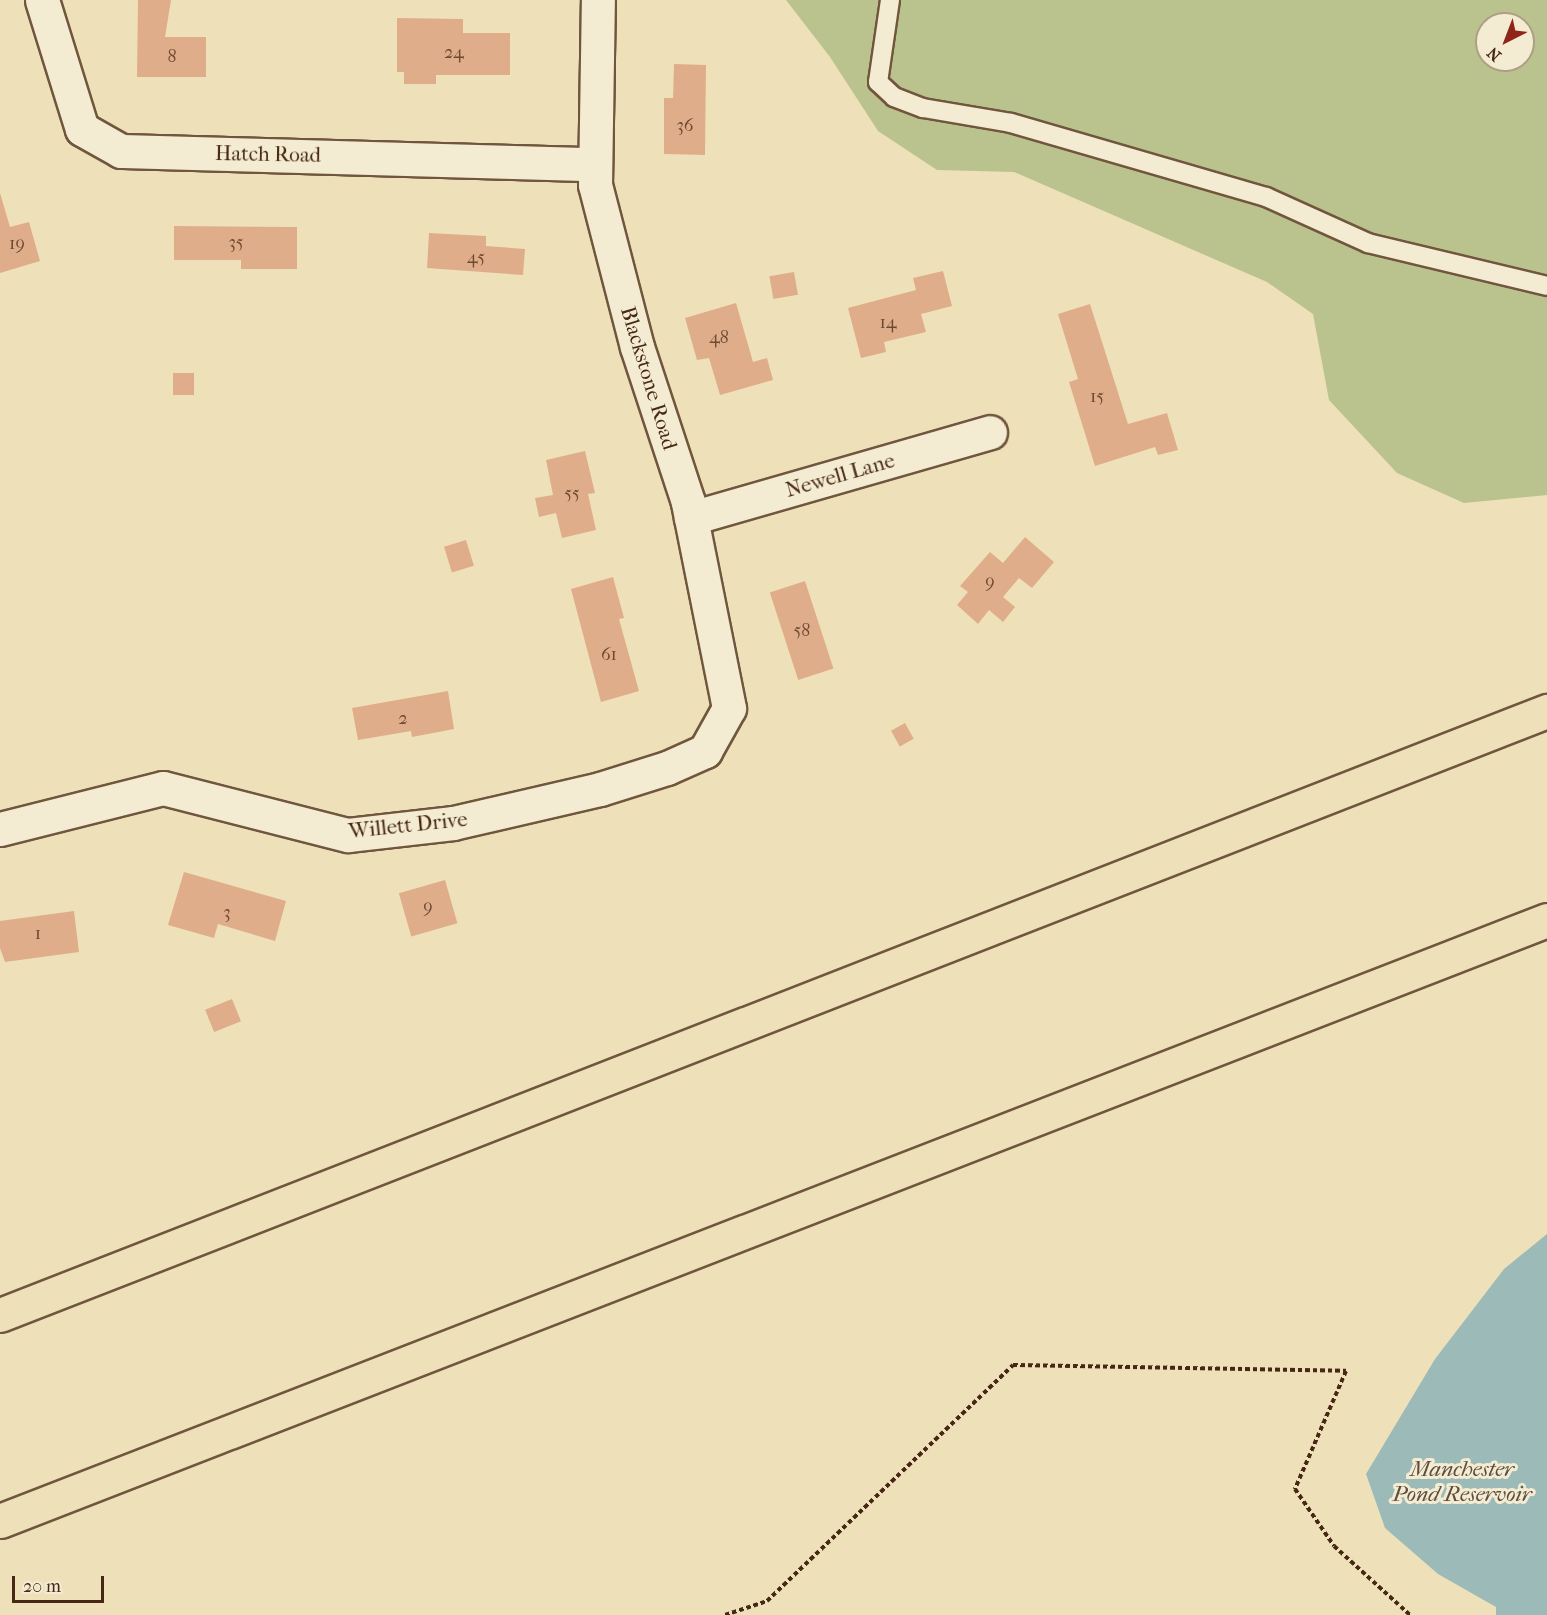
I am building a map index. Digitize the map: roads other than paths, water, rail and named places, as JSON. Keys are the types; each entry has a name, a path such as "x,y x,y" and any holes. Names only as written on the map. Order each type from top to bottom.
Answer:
{"highway":[{"path":"0,1315 1547,711"},
{"path":"0,1521 1547,920"}],"street":[{"name":"Hatch Road","path":"42,0 82,129 121,151 594,164"},
{"name":"Blackstone Road","path":"597,0 595,185 637,347 691,518 729,708 707,748"},
{"name":"Newell Lane","path":"691,518 990,432"},
{"name":"Willett Drive","path":"0,829 163,788 348,835 441,824 600,789 667,768 707,748"}],"lane":[{"path":"890,0 880,45 878,82 894,97 923,108 1011,123 1266,197 1368,243 1547,286"}],"water":[{"name":"Manchester Pond Reservoir","path":"1547,1234 1547,1615 1496,1615 1496,1607 1438,1574 1385,1528 1366,1474 1435,1359 1504,1269"}]}
